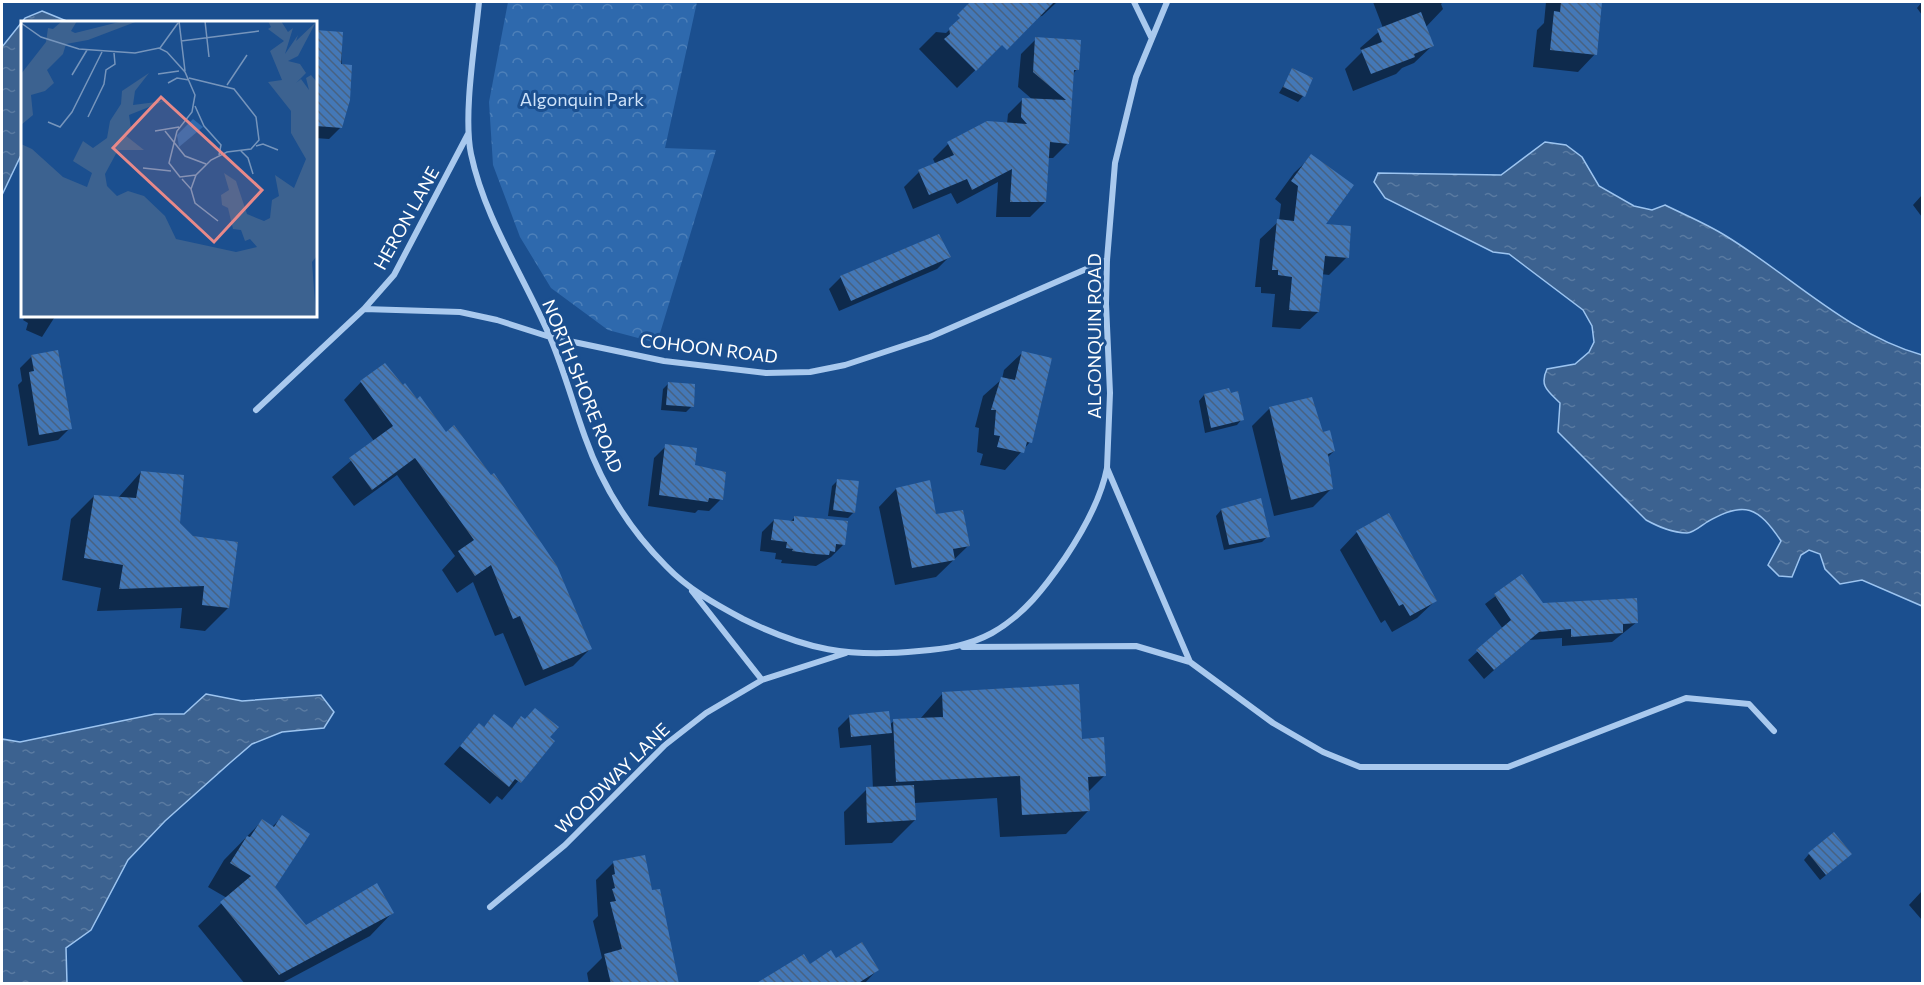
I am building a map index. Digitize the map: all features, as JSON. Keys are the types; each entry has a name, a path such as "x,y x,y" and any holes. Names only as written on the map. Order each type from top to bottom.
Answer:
{"street":[{"name":"NORTH SHORE ROAD","path":"479,2 468,134 486,204 550,337 573,397 585,437 605,484 632,527 665,566 712,603 781,638 814,648 848,653 883,655 960,647 1136,645 1191,662 1273,723 1323,752 1360,767 1508,767 1686,698 1749,704 1774,731"},
{"path":"1134,2 1150,37"},
{"name":"ALGONQUIN ROAD","path":"1167,2 1150,37 1137,77 1115,163 1107,260 1106,304 1110,393 1107,468 1191,662"},
{"name":"HERON LANE","path":"256,410 364,309 399,266 468,134"},
{"name":"COHOON ROAD","path":"364,309 460,312 497,320 550,337 664,361 766,373 810,372 845,365 930,337 1107,260"},
{"name":"NORTH SHORE ROAD","path":"960,647 993,633 1012,619 1046,586 1077,540 1104,482 1107,468"},
{"path":"690,587 699,604 762,680"},
{"name":"WOODWAY LANE","path":"490,908 565,845 665,745 706,713 762,680 848,653"}],"green space":[{"name":"Algonquin Park","path":"508,2 697,2 665,148 716,150 657,343 608,330 551,288 520,237 493,165 489,102"}],"water":[{"path":"42,11 67,21 23,21"},
{"path":"21,23 21,155 2,195 2,47"},
{"path":"1545,142 1566,145 1582,157 1599,186 1634,206 1652,210 1665,205 1711,228 1750,251 1845,319 1895,346 1922,355 1922,606 1862,580 1840,584 1825,569 1820,554 1809,550 1801,555 1792,577 1779,576 1768,565 1781,541 1765,521 1750,511 1741,509 1731,511 1687,533 1666,529 1646,520 1558,432 1560,403 1546,388 1545,375 1547,369 1575,364 1589,352 1594,342 1592,326 1583,310 1509,254 1493,252 1385,198 1374,182 1378,173 1501,175"},
{"path":"206,694 242,701 321,695 334,712 324,728 282,732 252,744 165,821 128,860 91,930 66,948 67,983 2,983 2,739 20,742 155,714 184,714"}],"building":[{"path":"970,2 1054,2 1007,50 1002,45 976,71 944,39 950,34 949,28 960,18 957,15"},
{"path":"1561,2 1602,2 1597,55 1550,50 1554,11 1560,12"},
{"path":"1421,12 1434,46 1414,54 1415,57 1371,74 1361,50 1382,42 1377,29"},
{"path":"316,30 343,32 341,64 352,65 350,100 342,128 316,126"},
{"path":"1035,37 1081,40 1079,70 1074,70 1069,144 1050,142 1046,202 1010,202 1012,169 972,190 967,179 929,195 918,170 954,155 947,142 987,121 1027,124 1021,117 1022,98 1066,100 1033,72"},
{"path":"1292,68 1313,78 1305,97 1283,87"},
{"path":"1311,154 1354,185 1326,224 1351,226 1349,258 1325,256 1319,312 1289,310 1292,277 1278,275 1278,270 1272,270 1277,219 1294,221 1298,186 1291,181"},
{"path":"939,234 951,257 851,301 840,276"},
{"path":"58,350 72,429 39,435 29,372 34,371 31,355"},
{"path":"1022,351 1052,358 1032,443 1027,442 1024,453 997,447 1000,436 994,435 996,410 991,410 1001,377 1015,380"},
{"path":"385,363 417,399 420,396 446,432 454,425 491,475 494,473 557,566 592,649 543,670 520,616 513,619 491,565 475,576 458,551 474,540 415,458 372,490 349,458 393,426 360,381"},
{"path":"668,382 695,384 694,407 666,405"},
{"path":"1229,388 1231,393 1238,391 1244,420 1211,428 1204,394"},
{"path":"1312,397 1323,432 1330,430 1335,451 1328,454 1333,489 1291,500 1269,407"},
{"path":"665,444 697,448 695,465 726,472 723,500 709,498 708,502 659,495"},
{"path":"141,471 184,475 180,523 193,536 238,542 229,608 202,605 204,586 119,589 123,565 84,558 94,495 136,498"},
{"path":"837,479 859,481 855,513 833,510"},
{"path":"930,480 936,514 963,510 970,546 953,549 955,560 912,568 896,488"},
{"path":"1261,498 1270,537 1229,545 1221,509"},
{"path":"1389,513 1437,601 1410,616 1403,604 1399,606 1356,531"},
{"path":"794,516 848,521 845,545 836,544 835,552 830,551 829,555 814,554 792,551 793,549 786,548 787,542 771,540 774,519 794,521"},
{"path":"1522,574 1543,603 1637,598 1638,623 1623,624 1623,633 1571,637 1571,629 1539,632 1494,670 1476,650 1511,620 1494,594"},
{"path":"1079,684 1082,739 1104,737 1106,776 1088,777 1090,811 1022,815 1020,776 896,782 893,719 943,717 942,692"},
{"path":"535,708 559,727 550,737 555,741 521,783 515,779 509,787 460,746 479,723 484,727 494,714 512,728 521,716 525,719"},
{"path":"889,711 892,733 851,737 849,715"},
{"path":"914,785 916,820 867,823 866,787"},
{"path":"282,815 310,834 275,887 306,925 377,883 394,913 279,975 220,902 251,876 230,863 247,836 250,837 262,819 274,827"},
{"path":"1834,832 1852,854 1826,875 1808,853"},
{"path":"645,855 652,890 660,889 679,984 611,984 604,954 622,949 610,902 616,901 612,889 615,888 612,875 615,874 613,861"},
{"path":"862,942 879,970 857,984 755,984 804,954 810,964 831,950 836,958"}]}
